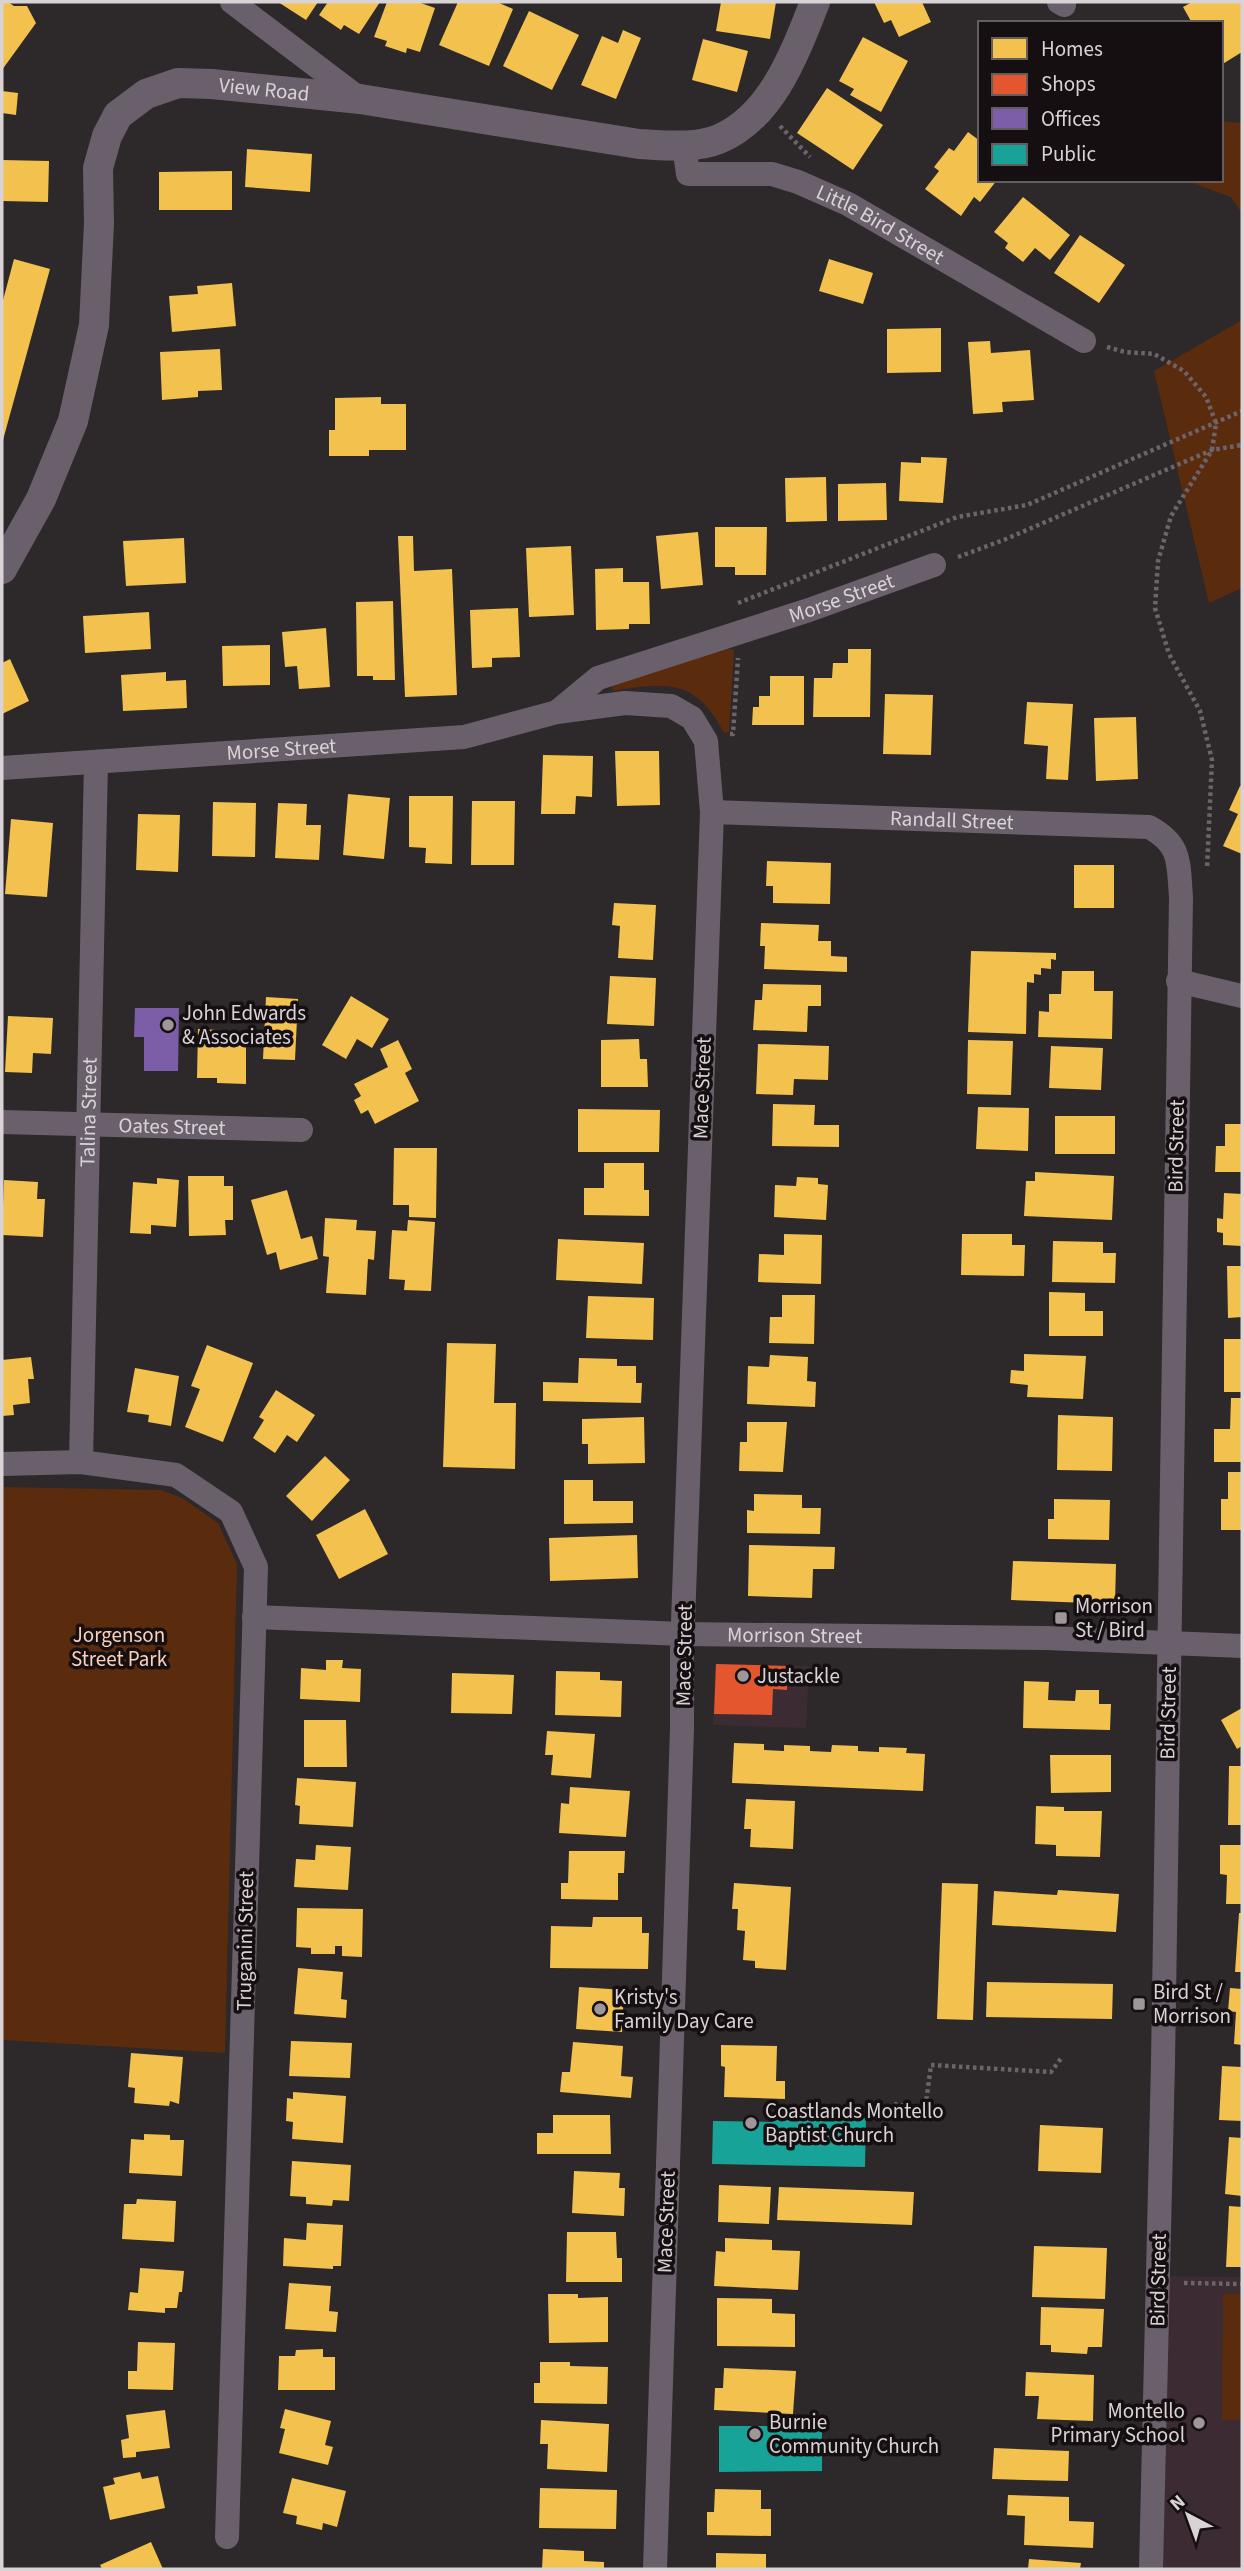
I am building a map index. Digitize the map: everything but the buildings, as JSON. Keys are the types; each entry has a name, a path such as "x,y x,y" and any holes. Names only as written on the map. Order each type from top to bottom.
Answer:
{"street":[{"path":"232,2 360,99"},
{"name":"View Road","path":"2,569 41,499 73,421 93,324 99,223 98,168 107,136 118,115 146,94 177,83 212,84 360,99 639,144 684,145 717,140 745,125 762,109 786,69 816,2"},
{"name":"Little Bird Street","path":"684,145 688,174 772,174 798,182 848,204 1084,341"},
{"name":"Morse Street","path":"557,712 598,678 809,610 934,565"},
{"name":"Morse Street","path":"2,768 464,737 557,712 625,703 671,706 692,718 706,741"},
{"name":"Mace Street","path":"655,2569 673,2058 683,1633 712,812 706,741"},
{"name":"Talina Street","path":"81,1462 96,762"},
{"name":"Randall Street","path":"712,812 1149,827 1167,837 1178,857"},
{"name":"Bird Street","path":"1151,2569 1181,897 1178,857"},
{"path":"1178,981 1242,996"},
{"name":"Oates Street","path":"2,1122 301,1130"},
{"name":"Truganini Street","path":"2,1464 81,1462 176,1475 230,1512 256,1567 227,2537"},
{"name":"Morrison Street","path":"254,1617 683,1633 1046,1638 1242,1646"}],"path":[{"path":"1084,341 1125,352 1154,354 1184,371 1206,397 1216,423 1212,450 1171,516 1158,561 1155,608 1169,654 1200,711 1212,760 1211,810"},
{"path":"957,517 1027,505 1242,411"},
{"path":"934,565 1006,539 1212,450 1242,445"},
{"path":"706,741 733,733 740,633"},
{"path":"894,2104 925,2110 931,2065 1051,2072 1062,2057"},
{"path":"1158,2276 1172,2283 1242,2284"}],"shaded area":[{"path":"715,1664 809,1666 806,1728 713,1725"},
{"name":"Montello Primary School","path":"1158,2276 1242,2277 1242,2569 1151,2569"}],"green space":[{"path":"1223,121 1242,123 1242,214 1231,197 1190,182 1223,182"},
{"path":"1242,320 1242,588 1209,603 1154,371"},
{"path":"719,647 734,650 729,732 724,733 702,702 678,688 649,686 613,691 611,683"},
{"name":"Jorgenson Street Park","path":"2,1487 161,1490 182,1498 218,1523 237,1564 225,2053 2,2040"},
{"path":"1223,2294 1242,2294 1242,2420 1222,2420"}],"place":[{"name":"John Edwards & Associates","path":"168,1025"},
{"name":"Morrison St / Bird","path":"1061,1618"},
{"name":"Justackle","path":"743,1676"},
{"name":"Bird St / Morrison","path":"1139,2004"},
{"name":"Kristy's Family Day Care","path":"600,2009"},
{"name":"Coastlands Montello Baptist Church","path":"751,2123"},
{"name":"Montello Primary School","path":"1199,2423"},
{"name":"Burnie Community Church","path":"755,2434"}]}
